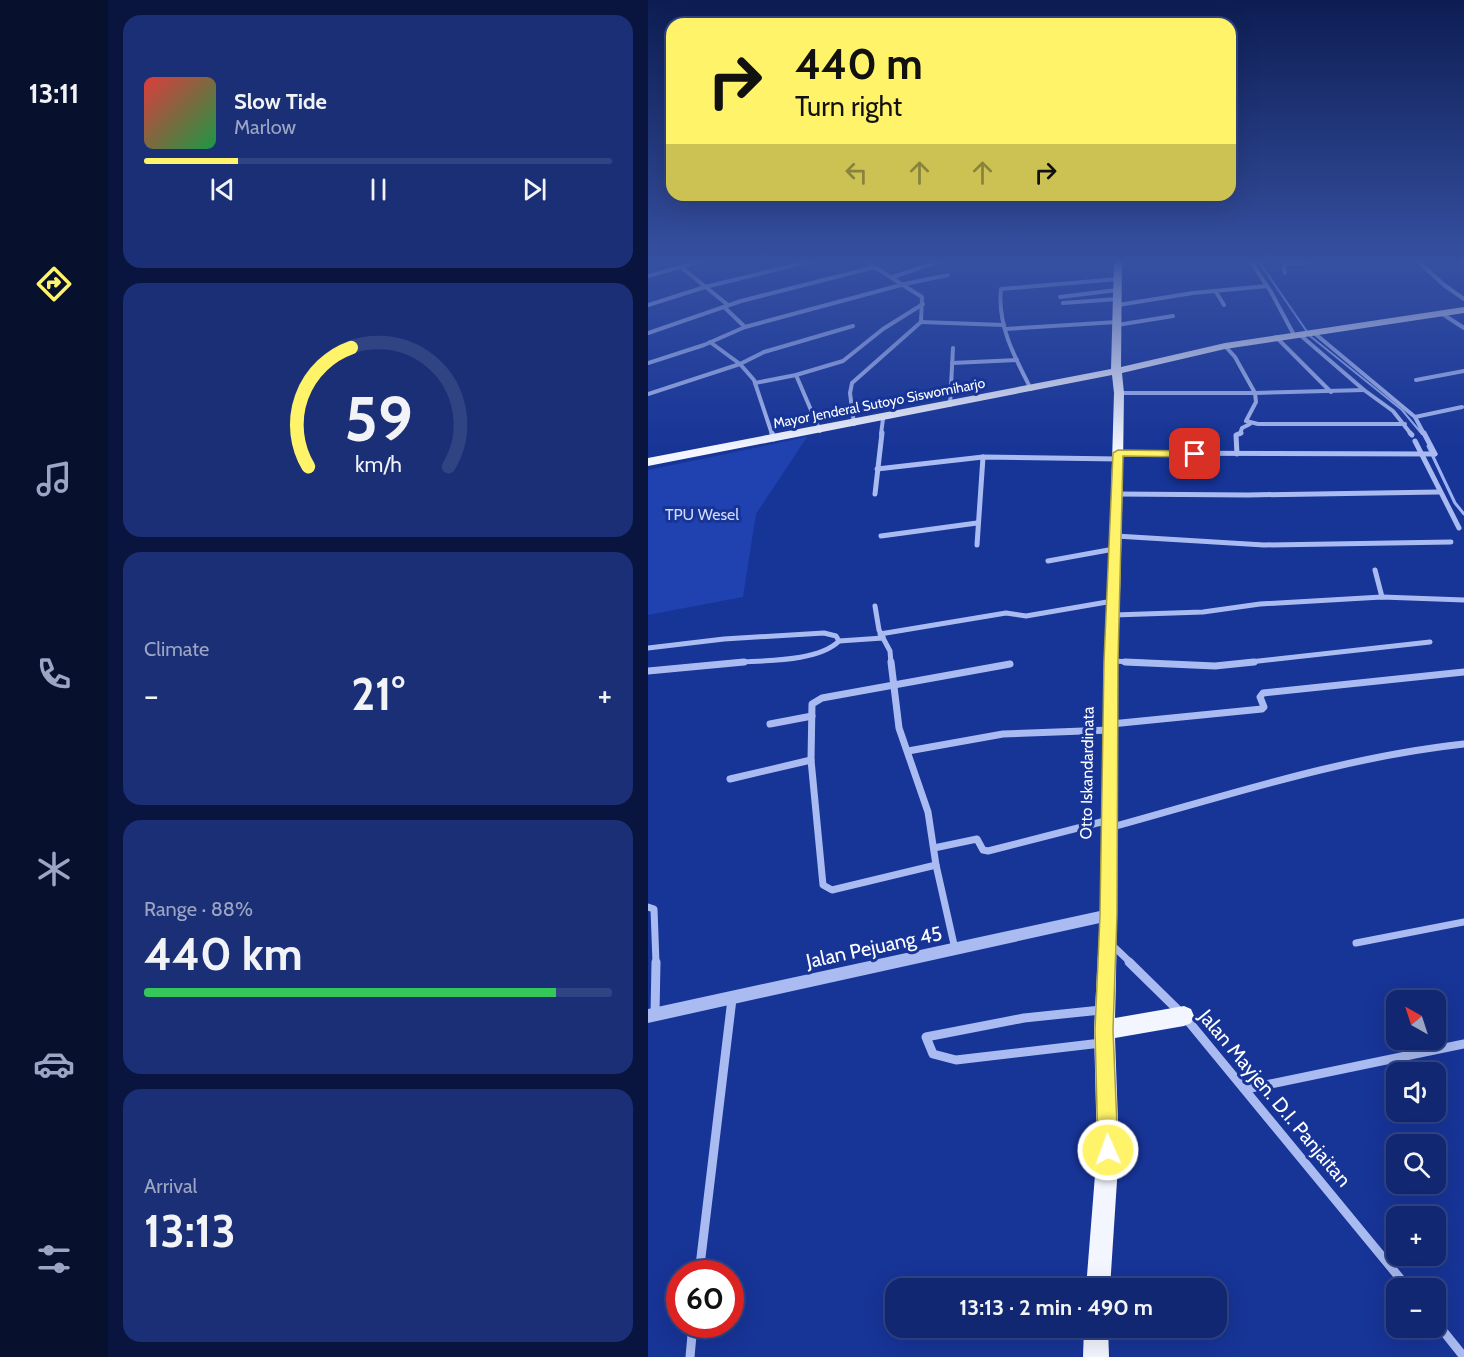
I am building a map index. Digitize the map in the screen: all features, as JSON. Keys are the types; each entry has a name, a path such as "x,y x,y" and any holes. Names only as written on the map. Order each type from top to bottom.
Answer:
{"main road":[{"name":"Mayor Jenderal Sutoyo Siswomiharjo","path":"648,462 883,419 1225,346 1377,322"},
{"name":"Otto Iskandardinata","path":"1099,1278 1108,1150 1104,1028 1106,939 1109,915 1111,661 1118,456 1117,323"},
{"path":"1104,1028 1184,1016"},
{"path":"1096,1338 1096,1357"}],"street":[{"path":"648,333 679,322"},
{"path":"741,322 745,327"},
{"path":"648,363 762,322"},
{"path":"753,379 796,375 846,359 894,322"},
{"path":"854,424 850,393 852,382 921,322"},
{"path":"926,322 1005,327 1122,322"},
{"path":"1004,322 1017,360 1031,389"},
{"path":"1296,322 1364,390 1393,411 1406,424 1412,435"},
{"path":"648,394 741,364 764,352 853,326"},
{"path":"878,469 983,458 1435,454 1416,417 1304,333"},
{"path":"1276,337 1332,393"},
{"path":"710,342 741,364 753,379 774,439"},
{"path":"1225,346 1235,357 1255,393 1256,402 1246,421 1250,424"},
{"path":"950,405 953,348"},
{"path":"952,363 1017,360"},
{"path":"1416,380 1464,371"},
{"path":"796,375 820,431"},
{"path":"1119,393 1332,393 1364,390"},
{"path":"1416,417 1462,408"},
{"path":"874,494 883,419"},
{"path":"1237,454 1236,435 1240,435 1242,428 1250,424 1418,424"},
{"path":"1415,441 1424,453 1439,492 1458,528"},
{"path":"977,545 983,458"},
{"path":"1116,494 1248,495 1439,492"},
{"path":"882,536 977,524"},
{"path":"1048,561 1114,542 1264,545 1451,542"},
{"path":"1375,570 1382,597"},
{"path":"648,671 812,655 831,649 839,641 882,636 1006,613 1026,616 1114,608 1203,612 1260,604 1382,597 1464,600"},
{"path":"876,606 882,636 890,651 899,728 928,812 936,865 955,950"},
{"path":"648,648 723,639 824,633 836,636 839,641"},
{"path":"1111,661 1215,666 1430,642"},
{"path":"936,865 832,890 826,888 821,881 811,760 812,704 822,698 1010,664"},
{"path":"908,751 1003,734 1112,727 1262,709 1264,707 1260,697 1263,693 1464,672"},
{"path":"770,724 812,716"},
{"path":"934,848 977,839 983,850 988,851 1109,824 1337,766 1416,749 1464,744"},
{"path":"730,779 811,760"},
{"path":"648,907 654,909 656,946 651,1016"},
{"name":"Jalan Pejuang 45","path":"651,1016 1109,915"},
{"path":"1356,943 1464,922"},
{"name":"Jalan Mayjen. D.I. Panjaitan","path":"1106,939 1184,1016 1400,1278"},
{"path":"701,1260 732,998"},
{"path":"1024,1018 1104,1028 956,1060 933,1054 926,1037 1024,1018"},
{"path":"1246,1089 1464,1044"},
{"path":"1446,1334 1464,1357"},
{"path":"690,1357 692,1338"}],"green space":[{"name":"TPU Wesel","path":"807,437 756,514 743,597 648,615 648,470"}],"waterway":[{"path":"1301,322 1310,336 1402,410 1422,434"},
{"path":"1428,446 1455,503 1464,514"}],"route":[{"path":"1108,1150 1104,1030 1106,939 1109,915 1111,661 1115,600 1114,549 1118,453 1195,454"}]}
